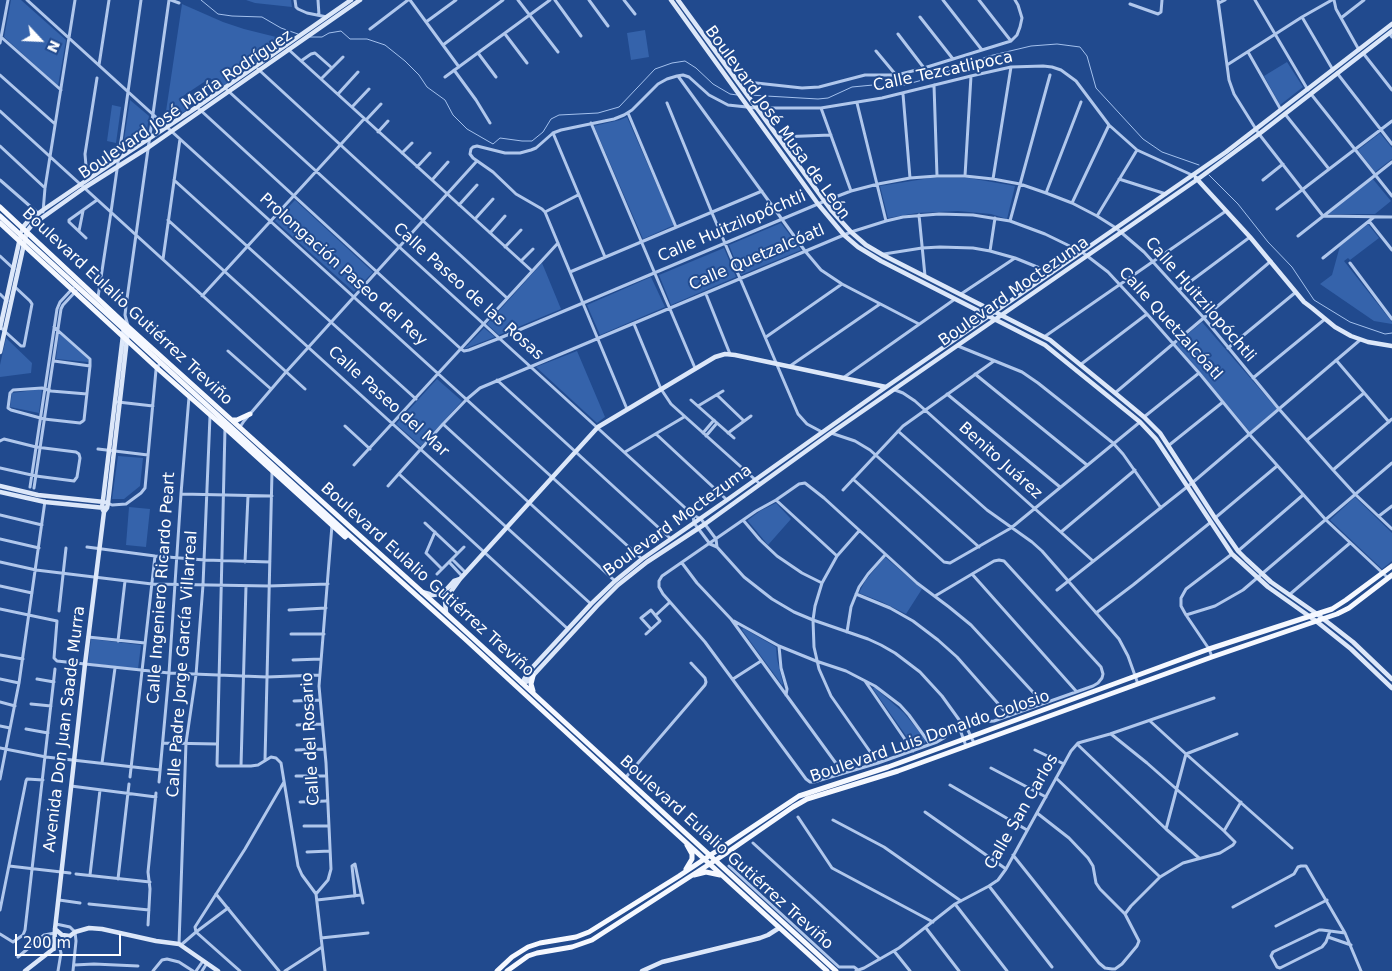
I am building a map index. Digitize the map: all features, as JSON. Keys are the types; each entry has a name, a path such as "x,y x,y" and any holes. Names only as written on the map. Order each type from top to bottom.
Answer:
{"main road":[{"name":"Boulevard José María Rodríguez","path":"323,23 351,0"},
{"name":"Boulevard José María Rodríguez","path":"42,214 149,146 169,129 323,23 344,5 360,0"},
{"name":"Boulevard José Musa de León","path":"671,0 818,204 844,234 873,256 1051,349 1140,422 1156,439 1232,554 1275,593 1316,621 1351,650 1392,688"},
{"name":"Boulevard José Musa de León","path":"678,0 825,201 850,232 866,245 1055,344 1160,433 1238,551 1261,574 1317,614 1364,652 1392,679"},
{"path":"1283,112 1335,72 1392,24"},
{"path":"1361,51 1391,34"},
{"name":"Boulevard Moctezuma","path":"522,683 530,671 591,604 615,580 642,559 886,387 1283,112"},
{"name":"Boulevard Moctezuma","path":"522,683 528,681 533,676 618,585 647,562 705,524 831,433 1198,180 1259,134 1283,112"},
{"name":"Boulevard José María Rodríguez","path":"25,229 80,184 150,138 169,129"},
{"name":"Calle Tezcatlipoca","path":"1193,176 1226,210 1308,305 1335,327 1350,336 1368,342 1392,346"},
{"name":"Boulevard Eulalio Gutiérrez Treviño","path":"0,207 98,297 228,424 272,471 344,537 348,534"},
{"name":"Boulevard Eulalio Gutiérrez Treviño","path":"0,216 22,240 159,365 246,440 502,672 657,806 715,860 727,867 771,912 836,971"},
{"name":"Boulevard Eulalio Gutiérrez Treviño","path":"0,223 22,240"},
{"path":"0,327 25,229"},
{"path":"0,352 18,272 22,240"},
{"name":"Boulevard Eulalio Gutiérrez Treviño","path":"75,289 126,325"},
{"name":"Boulevard Eulalio Gutiérrez Treviño","path":"126,325 128,341 159,365 210,415 228,424 240,427 522,683 533,697 656,815 827,971"},
{"name":"Avenida Don Juan Saade Murra","path":"54,949 88,637 106,506 126,335"},
{"name":"Avenida Don Juan Saade Murra","path":"118,402 128,341"},
{"path":"446,613 446,596 598,427 695,368 715,357 730,354"},
{"name":"Benito Juárez","path":"730,354 895,390"},
{"path":"228,424 250,414"},
{"path":"240,427 246,440"},
{"path":"0,486 106,506"},
{"path":"0,492 45,502 106,506"},
{"name":"Boulevard Luis Donaldo Colosio","path":"497,971 512,957 528,947 582,935 627,909 799,796 965,743 974,743 1337,614 1349,608 1388,575 1392,566"},
{"name":"Boulevard Luis Donaldo Colosio","path":"507,971 528,956 572,947 598,936 807,800 898,771 965,743 972,737 1209,650 1310,617 1339,605 1388,575"},
{"path":"422,592 433,595 440,594 454,581 463,576"},
{"path":"502,672 516,682 522,683"},
{"path":"533,676 531,687 533,697"},
{"path":"656,815 657,806"},
{"path":"679,876 689,866 692,859 692,854 686,843"},
{"path":"725,854 722,860 727,867"},
{"path":"691,875 706,872 722,875"},
{"path":"598,936 602,929 628,913 627,909"},
{"path":"771,912 779,928"},
{"path":"26,971 75,932 90,928 180,945 218,971"},
{"path":"642,971 662,962 760,938 779,928 785,928 814,950"},
{"path":"55,929 62,935 70,936"}],"street":[{"path":"0,43 8,0"},
{"name":"Prolongación Paseo del Rey","path":"27,0 642,559"},
{"path":"42,214 75,2 70,0"},
{"path":"99,65 109,0"},
{"path":"98,297 141,0"},
{"path":"126,325 126,306 152,113 170,0 178,3"},
{"path":"295,0 298,9 328,17"},
{"path":"318,0 319,15"},
{"path":"370,29 409,0 459,66"},
{"path":"426,22 456,0"},
{"path":"443,44 498,1 503,0"},
{"path":"518,0 558,52"},
{"path":"445,77 550,0"},
{"path":"555,0 581,36"},
{"path":"589,0 608,26"},
{"path":"624,0 635,14"},
{"path":"943,0 982,50"},
{"path":"979,0 1011,41"},
{"path":"737,81 811,88 865,75 897,75 924,68 1011,41 1017,35 1022,18 1016,0"},
{"path":"1130,4 1158,14 1161,12 1162,0"},
{"path":"1225,0 1219,2 1226,65 1234,94 1256,130 1302,190 1323,216 1392,217"},
{"path":"1255,0 1310,92 1392,196"},
{"path":"1226,65 1331,0 1361,51 1392,90"},
{"path":"1341,18 1364,0"},
{"path":"920,17 953,58"},
{"path":"1302,17 1335,72 1392,144"},
{"path":"505,34 527,63"},
{"path":"898,34 924,68"},
{"path":"1,37 61,90"},
{"path":"288,48 532,271"},
{"path":"876,51 897,75"},
{"path":"1248,52 1283,112 1329,169"},
{"path":"301,61 315,53 332,68"},
{"path":"478,53 496,76"},
{"path":"321,79 343,57"},
{"name":"Calle Tezcatlipoca","path":"677,76 689,77 709,95 728,105 821,108 903,94 1011,67 1052,66 1076,81 1109,125 1137,150 1193,176"},
{"path":"993,178 1011,67"},
{"path":"257,69 508,298"},
{"path":"454,70 490,123"},
{"path":"338,94 358,72"},
{"path":"0,74 55,124"},
{"path":"1010,221 1050,75"},
{"path":"628,409 544,212 516,194 493,172 476,162 470,154 471,149 475,146 504,153 525,152 536,148 561,130 619,117 628,112 666,78 677,76 821,270 842,284 919,324"},
{"path":"965,176 971,76"},
{"path":"91,177 85,163 85,154 97,78"},
{"path":"934,85 937,176"},
{"path":"352,107 370,89"},
{"name":"Calle Paseo de las Rosas","path":"226,90 693,515 701,518"},
{"path":"903,94 910,178"},
{"path":"1046,193 1081,102"},
{"path":"667,103 798,415 807,424 822,432"},
{"path":"857,103 886,221"},
{"path":"202,296 340,144 381,104"},
{"path":"821,108 851,191"},
{"path":"199,109 461,349"},
{"path":"0,111 305,389"},
{"path":"628,112 676,227"},
{"path":"378,132 388,121"},
{"path":"1277,209 1392,121"},
{"path":"591,123 695,368"},
{"path":"1072,203 1109,125"},
{"path":"553,134 605,257"},
{"path":"779,137 831,134"},
{"path":"163,260 180,139"},
{"path":"402,153 412,143"},
{"path":"0,146 46,188"},
{"path":"1097,216 1137,150"},
{"path":"417,167 430,152"},
{"path":"432,180 448,162"},
{"path":"240,427 286,372 476,162"},
{"path":"1298,236 1392,162"},
{"path":"1263,180 1283,164"},
{"name":"Calle Huitzilopóchtli","path":"461,349 464,351 469,350 500,338 851,191 910,178 937,176 993,178 1020,184 1072,203 1116,228 1153,261 1333,470 1392,529"},
{"path":"1119,179 1166,194"},
{"path":"0,180 42,214"},
{"path":"174,180 416,399"},
{"path":"459,205 477,185"},
{"path":"570,272 762,192"},
{"path":"544,212 578,195"},
{"path":"475,219 493,199"},
{"path":"86,238 69,221 97,200"},
{"path":"79,232 83,210"},
{"path":"1044,337 1226,210"},
{"name":"Calle Quetzalcóatl","path":"388,486 443,424 480,388 844,234 886,221 919,215 954,214 1010,221 1046,234 1088,256 1121,284 1250,435 1326,520 1388,575"},
{"path":"919,215 925,276"},
{"path":"490,233 505,216"},
{"path":"1323,258 1374,217"},
{"path":"990,251 995,218"},
{"name":"Calle Paseo del Mar","path":"168,220 591,604"},
{"path":"1369,221 1392,250"},
{"path":"505,247 520,230"},
{"path":"1179,290 1250,237"},
{"path":"354,465 558,243"},
{"path":"883,254 922,248 958,247 990,251 1015,258 1052,273"},
{"path":"521,261 533,249"},
{"path":"0,256 18,272"},
{"path":"961,294 1015,258"},
{"path":"1115,394 1271,261"},
{"path":"1350,262 1392,319"},
{"path":"766,337 842,284"},
{"path":"0,327 22,347 24,346 32,304 15,287"},
{"path":"34,488 54,327 59,304 75,289"},
{"path":"47,389 54,361 62,306 75,289"},
{"path":"1228,348 1296,292"},
{"path":"0,294 11,304"},
{"path":"706,294 730,354"},
{"path":"843,378 955,299"},
{"path":"790,366 880,304"},
{"path":"1080,365 1147,314"},
{"path":"1253,378 1325,319"},
{"path":"634,324 661,389 671,404 760,484"},
{"path":"54,327 90,360 90,366 87,394 84,420 82,422 42,418 9,410 7,406 12,390 38,388 87,394"},
{"path":"1057,590 1192,483 1360,340"},
{"path":"958,346 1015,368 1030,377 1113,443 1135,470 1161,508"},
{"path":"228,351 271,389"},
{"path":"843,490 898,430 995,360"},
{"path":"1333,470 1390,421 1336,360"},
{"path":"54,361 90,366"},
{"path":"106,506 126,504 143,491 146,485 152,406 159,365"},
{"path":"1144,418 1199,373"},
{"path":"975,374 1087,465"},
{"path":"497,380 671,539"},
{"name":"Benito Juárez","path":"895,390 910,396 1093,561"},
{"path":"698,406 723,391"},
{"path":"1307,440 1364,393"},
{"path":"946,394 1060,487"},
{"path":"717,395 744,420"},
{"name":"Calle Ingeniero Ricardo Peart","path":"159,782 169,674 189,396"},
{"path":"691,400 734,438"},
{"path":"118,402 152,406"},
{"path":"1168,446 1223,402"},
{"name":"Calle Padre Jorge García Villarreal","path":"180,945 186,743 196,675 205,560 210,415"},
{"path":"728,433 751,416"},
{"path":"625,452 684,417"},
{"path":"704,435 715,422"},
{"path":"854,479 947,564 1011,528 1140,422"},
{"path":"228,424 223,495 217,765 254,766 273,757 279,760 282,766 298,866 302,875 316,894 325,971"},
{"path":"443,424 615,580"},
{"path":"345,426 370,449"},
{"path":"898,430 987,510 1036,546 1119,639 1138,684"},
{"path":"831,433 860,444 876,454 979,547"},
{"path":"656,434 727,500"},
{"path":"0,441 4,440 78,452 80,458 77,478 74,481 31,476 0,468"},
{"path":"30,487 38,447"},
{"path":"98,449 148,455"},
{"path":"1186,615 1214,606 1243,590 1392,463"},
{"path":"266,760 272,464"},
{"path":"1215,518 1278,466"},
{"path":"1061,532 1135,470"},
{"path":"399,474 568,628"},
{"path":"935,596 994,561 1002,560 1007,563 1101,667 1103,674 1096,684 1009,716 989,722 965,724 950,731 941,740 913,751 810,782 697,632 670,602 661,590 659,581 662,576 756,511 803,482 810,486 917,583 971,626 1043,703"},
{"path":"181,494 272,496"},
{"path":"1238,551 1303,495"},
{"path":"0,779 23,659 46,496"},
{"path":"246,562 248,496"},
{"path":"776,500 837,556"},
{"path":"1379,516 1392,506"},
{"path":"0,515 42,525"},
{"path":"693,515 694,523 710,544 717,547 736,570 758,589 786,607 813,620 881,645 907,662 933,685 965,724 974,743"},
{"path":"701,518 716,539 717,547"},
{"name":"Calle del Rosario","path":"316,894 328,880 331,873 319,675 333,519"},
{"path":"744,520 760,540 777,556 822,584"},
{"path":"1096,613 1211,522"},
{"path":"425,524 457,553"},
{"path":"859,531 837,556 822,584 813,620 814,647 816,661 831,696 878,763"},
{"path":"435,532 426,554 442,569"},
{"path":"0,539 39,548"},
{"path":"1289,595 1350,543"},
{"path":"437,574 464,546"},
{"path":"87,547 154,556 270,562"},
{"path":"59,611 66,548"},
{"path":"1212,657 1181,606 1181,598 1184,592 1232,554"},
{"path":"847,632 849,616 856,594 868,574 885,555"},
{"path":"130,777 154,556"},
{"path":"450,560 463,576"},
{"path":"0,562 64,574 175,586 328,584"},
{"path":"682,563 697,583 732,619 843,773"},
{"path":"972,574 1076,691"},
{"path":"118,640 124,581"},
{"path":"0,586 32,593"},
{"path":"241,766 246,586"},
{"path":"856,594 899,613 938,640 957,657 1009,716"},
{"path":"656,615 670,602"},
{"path":"289,610 326,608"},
{"path":"0,609 57,621 54,658 56,660 169,674 267,677 319,675"},
{"path":"646,634 660,621 650,610 641,618 651,629"},
{"path":"732,619 778,646 846,671 887,694 909,715 930,744"},
{"path":"291,634 324,634"},
{"path":"88,637 145,643"},
{"path":"778,646 781,668 787,689 786,695"},
{"path":"0,655 23,659"},
{"path":"293,660 321,659"},
{"path":"733,679 761,661"},
{"path":"625,778 705,685 705,678 691,663"},
{"path":"102,762 115,668"},
{"path":"0,934 14,942 25,932 55,669"},
{"path":"0,679 19,683"},
{"path":"37,679 54,682"},
{"path":"863,679 913,751"},
{"name":"Calle San Carlos","path":"860,970 894,951 955,904 998,880 1006,869 1071,751 1077,744 1214,698"},
{"path":"294,700 320,700"},
{"path":"0,702 15,706"},
{"path":"32,704 51,706"},
{"path":"960,720 959,727 965,743"},
{"path":"1150,720 1292,848"},
{"path":"297,725 322,724"},
{"path":"0,726 10,728"},
{"path":"26,729 48,733"},
{"path":"1110,734 1147,763 1235,842 1220,853 1183,863 1160,877 1125,914"},
{"path":"1186,754 1237,734"},
{"path":"163,743 217,744"},
{"path":"1077,744 1166,829 1200,858"},
{"path":"0,748 46,757 160,770"},
{"path":"296,750 324,749"},
{"path":"1035,750 1064,764"},
{"path":"1166,829 1186,754"},
{"path":"991,768 1046,797"},
{"path":"296,776 326,776"},
{"path":"1056,778 1160,877"},
{"path":"0,910 26,780 43,780"},
{"path":"240,971 196,932 196,924 245,850 284,782"},
{"path":"118,879 129,784"},
{"path":"950,785 1027,830"},
{"path":"71,786 128,794 156,795 148,872 150,882 148,925"},
{"path":"90,875 100,790"},
{"path":"300,802 326,801"},
{"path":"1224,831 1241,802"},
{"path":"925,812 1006,869"},
{"path":"1013,855 1099,963 1108,969 1115,969 1122,964 1138,944 1139,939 1125,914 1100,889 1096,882 1093,866 1088,858 1059,829 1037,813"},
{"path":"798,817 832,868 934,922"},
{"path":"833,820 884,847 961,901"},
{"path":"304,826 328,826"},
{"path":"753,844 880,959"},
{"path":"307,852 330,851"},
{"path":"355,896 352,866 355,864 363,903"},
{"path":"9,866 70,873"},
{"path":"1233,907 1294,874 1298,867 1306,866 1345,933 1361,971"},
{"path":"727,867 839,967 854,967 860,970"},
{"path":"76,874 150,882"},
{"path":"989,886 1052,968"},
{"path":"216,894 278,971"},
{"path":"317,900 361,895"},
{"path":"59,900 80,902"},
{"path":"1276,926 1327,900"},
{"path":"89,904 149,910"},
{"path":"955,904 1007,971"},
{"path":"180,945 228,908"},
{"path":"18,956 44,935 55,929 70,927 75,932 76,941 73,971"},
{"path":"926,928 959,971"},
{"path":"1330,931 1322,947 1280,968 1277,967 1271,956 1273,952 1316,931 1322,930 1330,931 1345,933"},
{"path":"321,938 368,933"},
{"path":"1328,937 1351,946"},
{"path":"58,971 59,945"},
{"path":"285,971 322,947"},
{"path":"54,949 60,953"},
{"path":"894,951 910,971"},
{"path":"153,971 160,962 167,959 178,962 194,971 205,962"},
{"path":"202,971 205,962"},
{"path":"74,965 138,966"}],"shaded area":[{"path":"11,0 21,0 66,40 58,86 4,37"},
{"path":"246,0 291,0 292,7 255,3"},
{"path":"182,4 223,22 288,40 220,88 210,78 183,96 191,107 169,122 165,118"},
{"path":"645,30 649,57 631,60 627,33"},
{"path":"1287,62 1303,87 1280,105 1264,76"},
{"path":"130,100 149,116 146,137 122,153"},
{"path":"112,105 121,107 116,143 107,141"},
{"path":"627,117 674,225 643,239 594,126"},
{"path":"1380,133 1392,148 1392,159 1375,172 1358,150"},
{"path":"930,178 969,178 1015,186 1007,219 991,214 958,211 917,213 888,218 880,186"},
{"path":"1372,178 1391,201 1375,214 1329,214 1328,212"},
{"path":"295,200 373,272 354,292 275,221"},
{"path":"781,223 801,250 741,275 729,245"},
{"path":"1368,224 1379,238 1350,260 1348,258 1344,261 1392,324 1374,321 1320,284 1332,275 1340,246"},
{"path":"724,248 736,277 671,305 659,275"},
{"path":"542,263 561,309 499,335 487,324"},
{"path":"651,277 665,307 600,335 587,305"},
{"path":"1202,322 1277,409 1250,432 1176,344"},
{"path":"484,328 495,337 464,349"},
{"path":"59,333 88,359 88,362 56,359"},
{"path":"6,338 32,363 31,373 0,377 0,365"},
{"path":"577,351 605,417 597,423 536,367"},
{"path":"437,379 462,401 421,446 396,424"},
{"path":"42,389 39,413 10,407 12,393"},
{"path":"118,456 143,458 140,486 124,499 112,499"},
{"path":"1355,497 1392,533 1392,561 1382,569 1330,520"},
{"path":"776,503 791,519 768,545 748,520"},
{"path":"129,507 150,509 146,547 126,545"},
{"path":"885,557 922,589 906,614 859,593 865,581"},
{"path":"743,628 776,647 782,685 742,630"},
{"path":"91,639 141,645 138,669 88,663"},
{"path":"874,687 904,713 926,740 925,743 914,747 873,689"}],"waterway":[{"path":"201,0 218,14 262,17 281,28 298,34"},
{"path":"310,37 322,37 329,33 341,31 350,39 367,39 385,45 405,61 419,75 427,87 445,100 453,115 467,129 493,144 500,138 532,141 543,132 551,119 559,115 598,113 619,107 655,69 672,63 685,61 696,68 713,84 730,94 737,95"},
{"path":"749,95 828,98 852,87 873,85 888,89 908,84 933,77 989,56 1031,46 1057,44 1080,47 1087,56 1096,88 1143,139 1162,152 1199,165"},
{"path":"1209,175 1238,204 1268,242 1292,267 1314,300 1350,322 1385,334 1392,333"}]}
